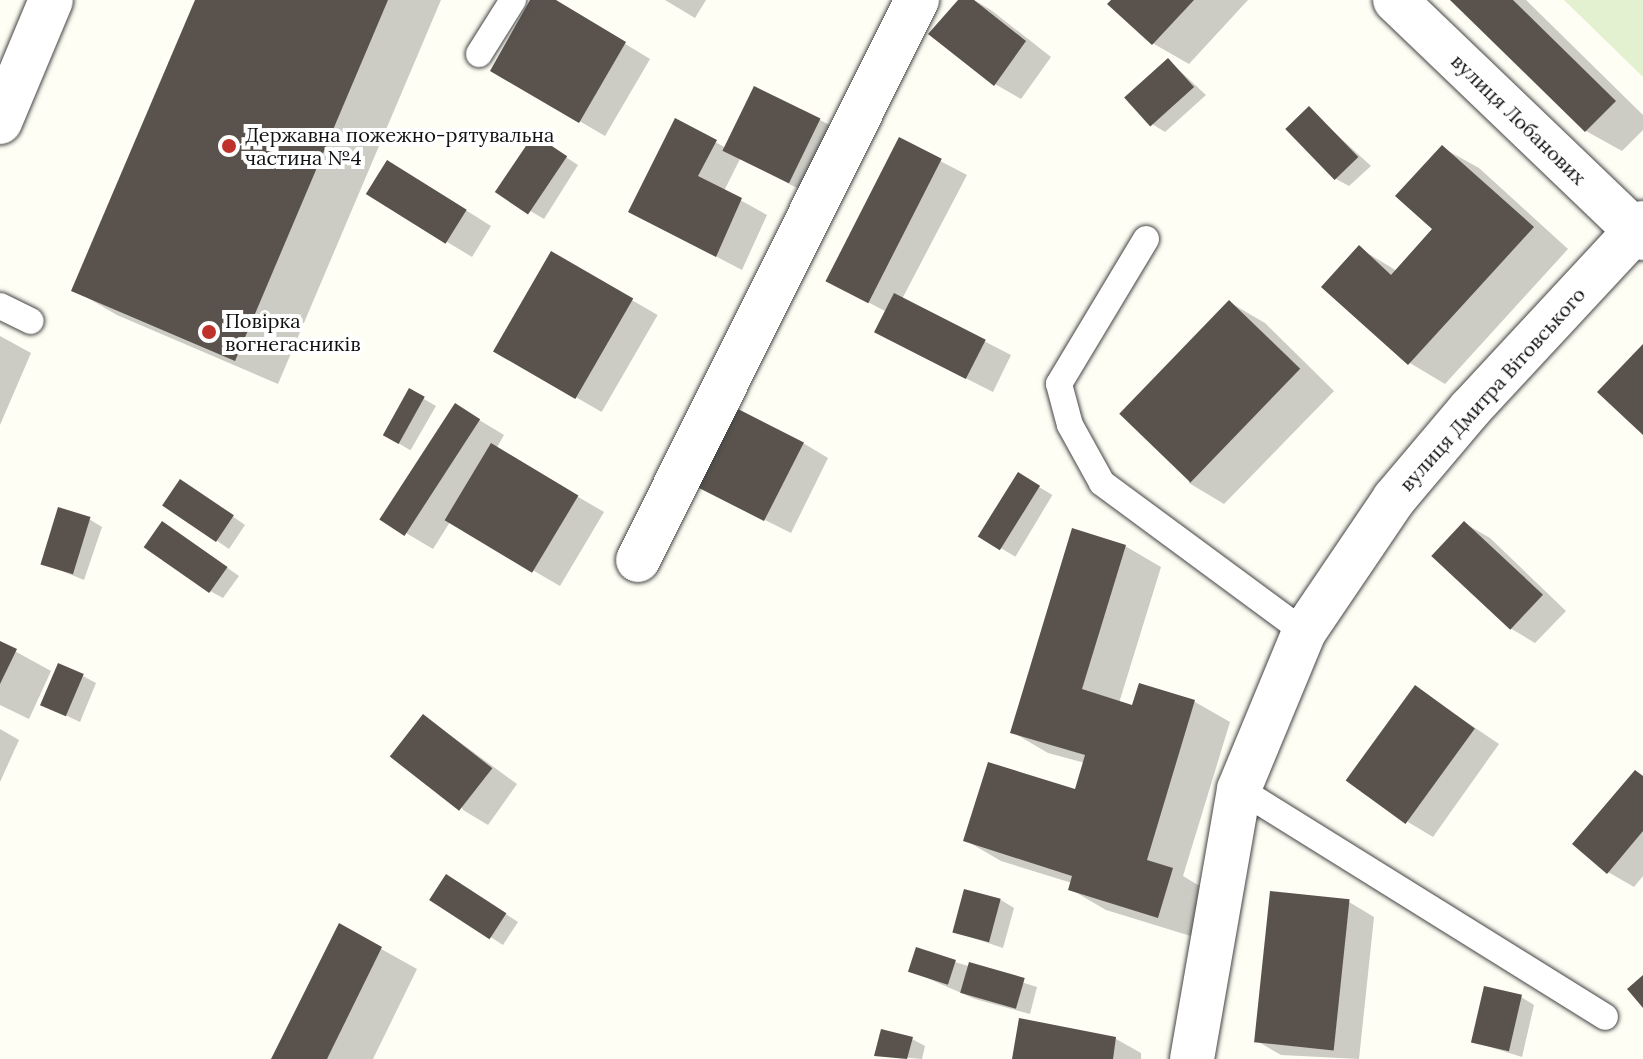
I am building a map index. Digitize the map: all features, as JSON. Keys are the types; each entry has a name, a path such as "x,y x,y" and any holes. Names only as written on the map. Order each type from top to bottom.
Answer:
{"street":[{"path":"0,122 51,0"},
{"path":"638,560 917,0"},
{"name":"вулиця Лобанових","path":"1395,0 1640,230"},
{"name":"вулиця Дмитра Вітовського","path":"1192,1059 1239,789 1304,632 1394,499 1470,409 1640,230"}],"lane":[{"path":"479,54 513,0"},
{"path":"1146,239 1059,384 1070,425 1102,483 1304,632"},
{"path":"0,306 31,321"},
{"path":"1239,789 1605,1017"}],"green space":[{"path":"1564,0 1643,0 1643,76 1642,76"}],"building":[{"name":"Державна пожежно-рятувальна частина №4","path":"195,0 388,0 235,361 71,291"},
{"path":"530,0 556,0 626,42 579,123 490,71"},
{"path":"958,0 974,0 1026,41 994,86 928,34"},
{"path":"1111,0 1194,0 1152,45 1107,4"},
{"path":"1450,0 1513,0 1616,101 1585,132"},
{"path":"1168,58 1194,87 1150,126 1124,97"},
{"path":"754,86 821,118 789,183 722,151"},
{"path":"1309,106 1358,157 1335,180 1285,129"},
{"path":"675,118 717,140 698,176 742,198 716,257 628,212"},
{"path":"534,134 567,156 528,214 495,192"},
{"path":"899,137 942,159 868,303 825,281"},
{"path":"1442,145 1534,227 1408,365 1321,287 1359,245 1391,275 1432,229 1395,196"},
{"path":"387,160 467,210 446,244 366,194"},
{"path":"551,251 633,298 575,399 493,351"},
{"path":"894,293 986,340 966,379 874,332"},
{"path":"1229,300 1300,369 1190,482 1119,414"},
{"path":"1643,344 1643,435 1597,392"},
{"path":"409,388 425,397 399,444 383,435"},
{"path":"455,403 480,419 404,536 379,520"},
{"path":"738,409 804,443 764,521 698,487"},
{"path":"491,443 578,496 532,573 445,520"},
{"path":"1018,472 1040,486 1000,550 978,536"},
{"path":"180,479 234,515 216,542 162,506"},
{"path":"58,507 91,517 73,574 40,564"},
{"path":"162,521 228,567 209,593 144,547"},
{"path":"1464,521 1543,595 1510,630 1431,556"},
{"path":"1072,528 1126,545 1082,689 1132,705 1139,683 1195,700 1147,860 1173,868 1158,918 1068,890 1072,876 963,841 988,762 1075,789 1085,755 1010,733"},
{"path":"0,641 17,649 0,684"},
{"path":"58,663 84,674 66,716 40,705"},
{"path":"1415,685 1475,728 1406,824 1346,780"},
{"path":"423,714 492,768 459,811 390,757"},
{"path":"1635,770 1643,776 1643,831 1607,874 1572,844"},
{"path":"446,874 506,913 490,939 429,900"},
{"path":"964,889 1001,899 989,942 952,932"},
{"path":"1270,891 1350,899 1334,1051 1254,1042"},
{"path":"339,923 382,947 327,1059 271,1059"},
{"path":"916,947 956,960 948,985 908,972"},
{"path":"969,962 1025,978 1016,1009 960,993"},
{"path":"1643,975 1643,1008 1627,989"},
{"path":"1484,986 1522,995 1509,1051 1471,1043"},
{"path":"1019,1018 1116,1037 1113,1059 1012,1059"},
{"path":"881,1029 913,1037 907,1059 874,1056"}],"place":[{"name":"Державна пожежно-рятувальна частина №4","path":"229,146"},
{"name":"Повірка вогнегасників","path":"209,332"}]}
